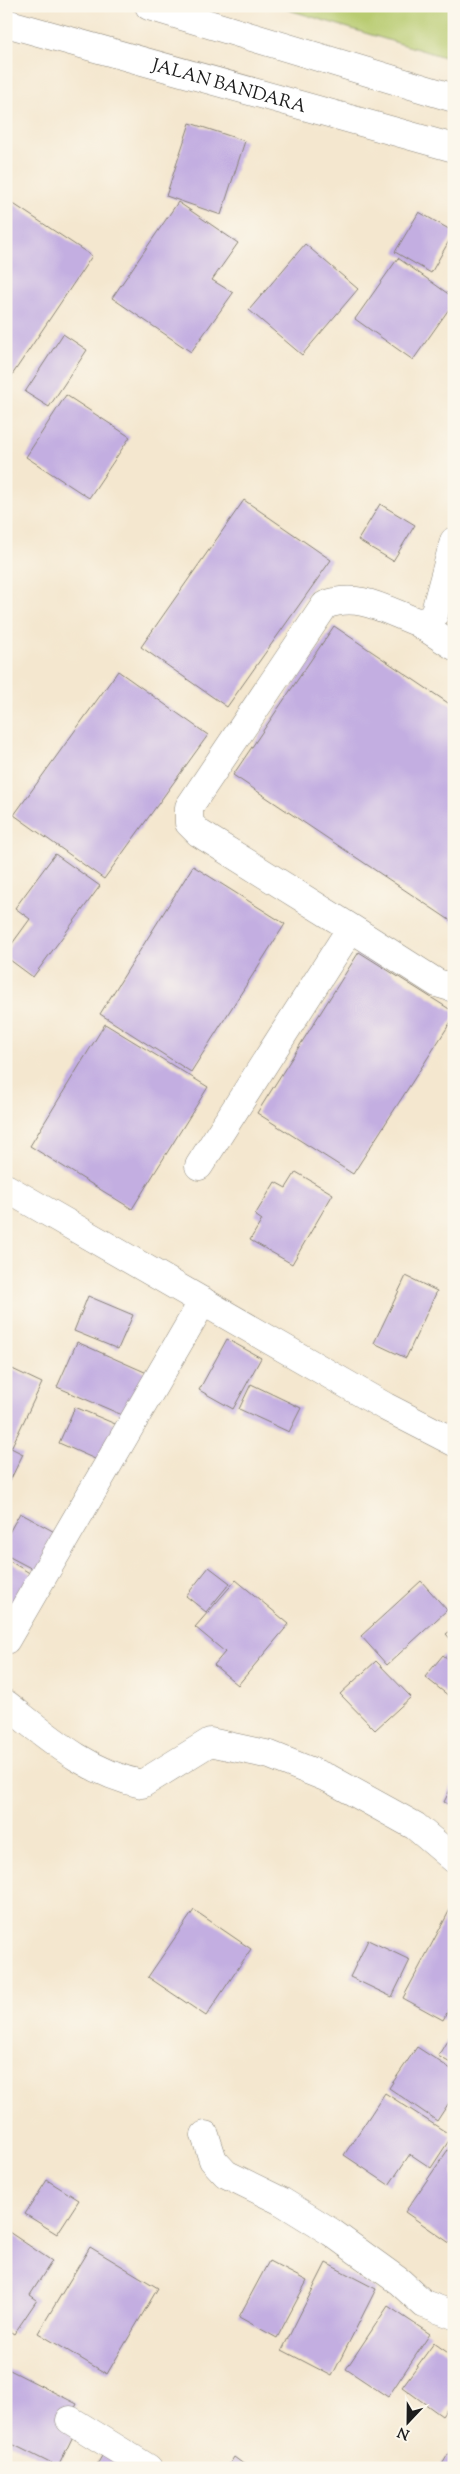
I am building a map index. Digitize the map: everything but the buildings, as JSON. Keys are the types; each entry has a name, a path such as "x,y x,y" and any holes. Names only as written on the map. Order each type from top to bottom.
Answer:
{"main road":[{"path":"149,6 454,98"},
{"name":"JALAN BANDARA","path":"6,23 452,143"},
{"path":"417,622 427,621 434,615 454,541"},
{"path":"454,646 417,622 357,599 339,599 325,605 189,807 190,823 199,833 438,983 454,988"},
{"path":"199,1166 351,928"},
{"path":"6,1188 386,1407 454,1442"},
{"path":"6,1640 203,1301"},
{"path":"6,1704 74,1757 120,1780 142,1784 210,1742 270,1754 330,1779 416,1826 454,1859"},
{"path":"205,2135 213,2160 226,2174 281,2201 331,2232 400,2282 424,2304 454,2315"},
{"path":"70,2420 148,2468"}],"green space":[{"path":"276,6 454,6 454,60"}]}
